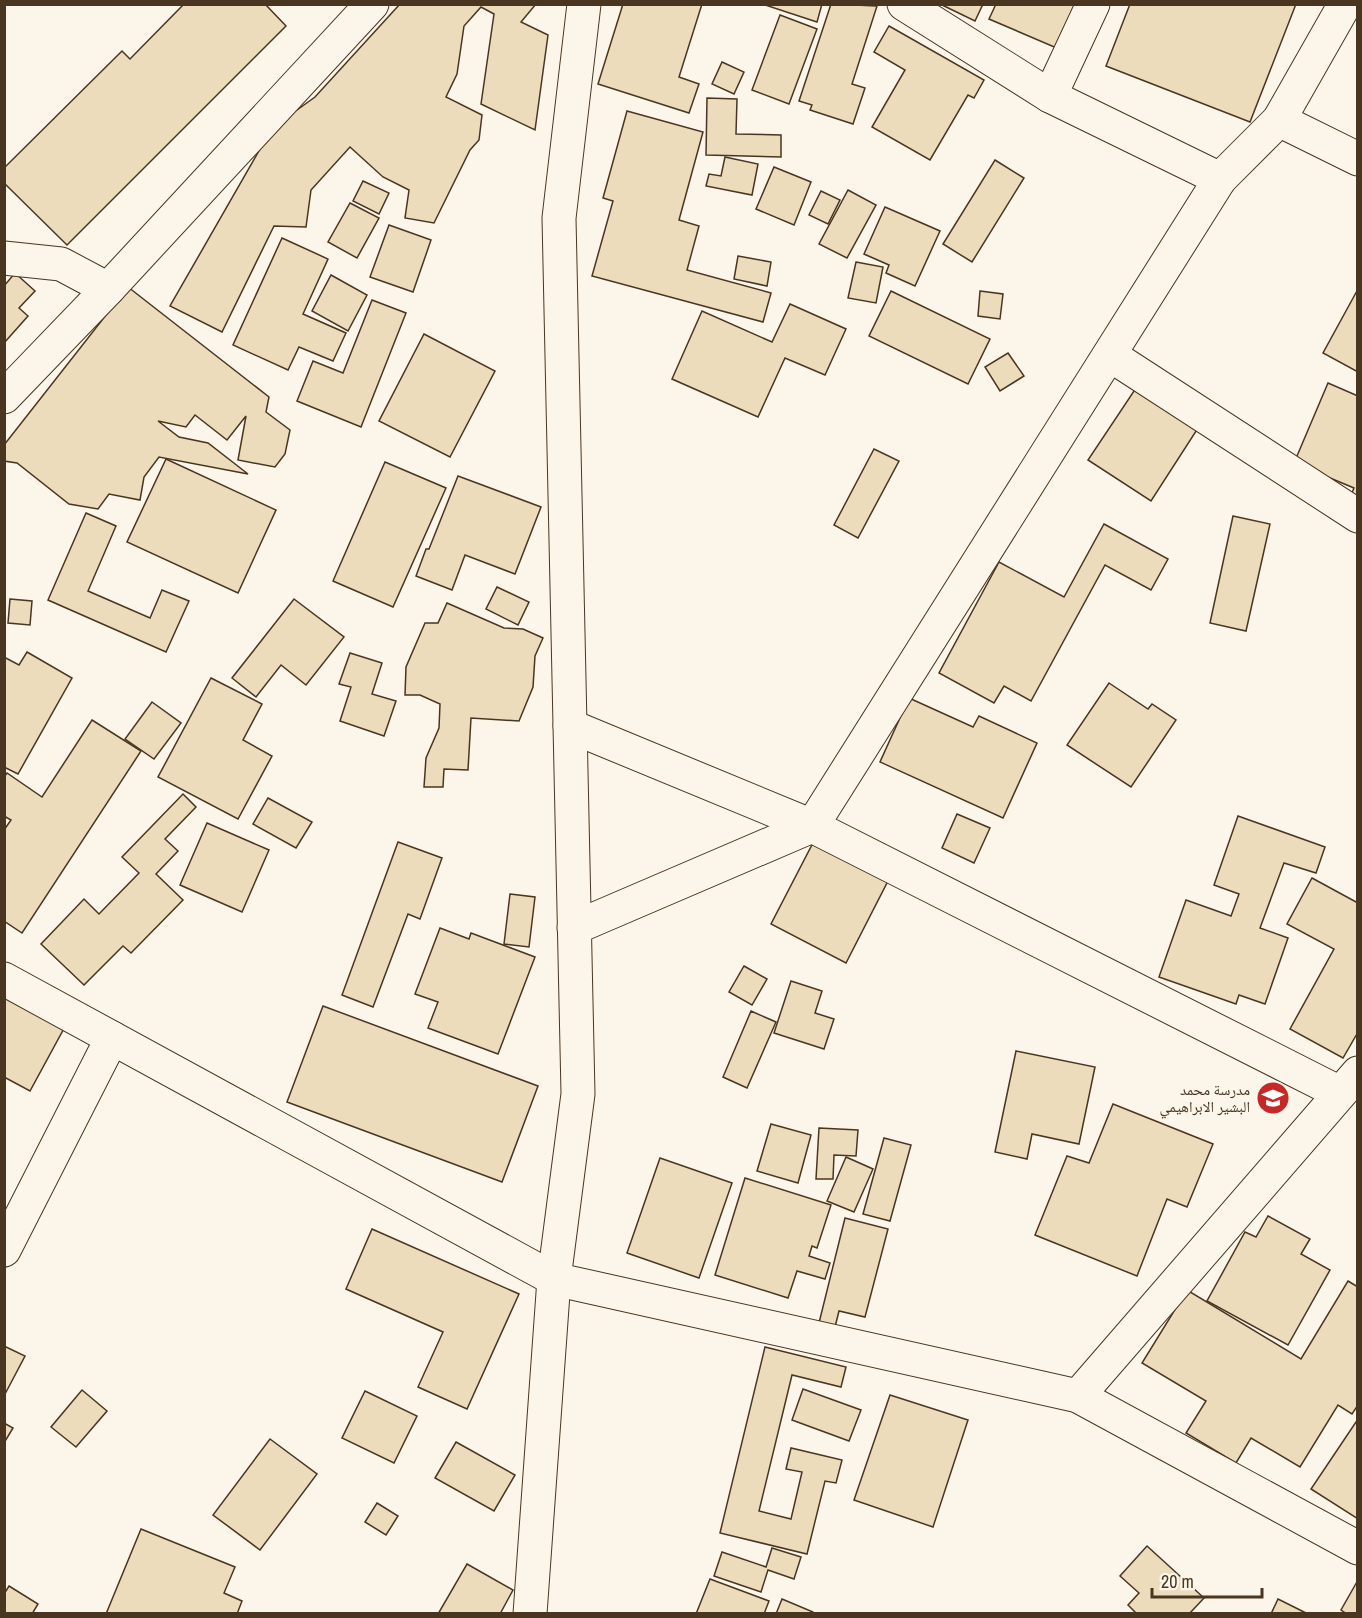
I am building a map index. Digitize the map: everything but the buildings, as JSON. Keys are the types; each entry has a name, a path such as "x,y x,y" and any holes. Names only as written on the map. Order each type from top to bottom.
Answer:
{"street":[{"path":"4,397 108,289 372,4"},
{"path":"530,1614 554,1280 578,1094 559,219 584,4"},
{"path":"904,4 1050,96 1220,179"},
{"path":"1050,96 1093,4"},
{"path":"574,928 812,826 1220,179 1279,120 1346,4"},
{"path":"1279,120 1358,159"},
{"path":"4,258 61,264 108,289"},
{"path":"1110,355 1358,516"},
{"path":"570,726 812,826 1349,1083 1078,1396"},
{"path":"4,979 554,1280 1078,1396 1358,1548"},
{"path":"4,1250 112,1038"}],"place":[{"name":"مدرسة محمد البشير الابراهيمي","path":"1273,1098"}]}
